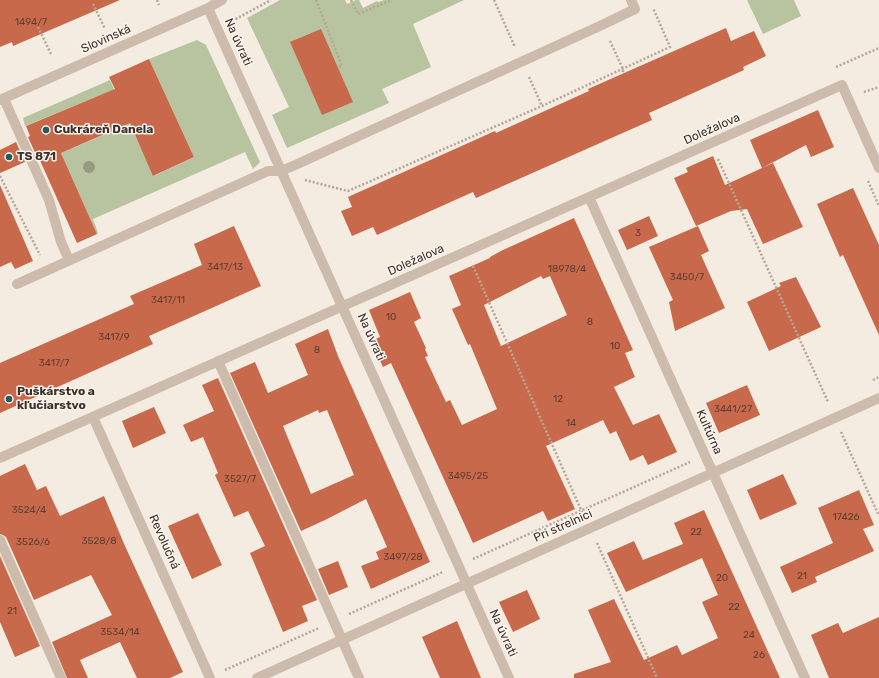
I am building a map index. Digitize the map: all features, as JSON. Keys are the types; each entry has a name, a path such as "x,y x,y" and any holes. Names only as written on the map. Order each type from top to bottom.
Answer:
{"street":[{"name":"Slovinská","path":"2,100 208,8 222,0"},
{"path":"17,284 268,172 281,170 602,25 635,9 631,0"},
{"name":"Na úvrati","path":"208,8 509,678"},
{"name":"Doležalova","path":"0,458 842,85 879,168"},
{"path":"2,100 49,200 61,242 69,260"},
{"name":"Kultúrna","path":"589,197 805,678"},
{"path":"218,361 359,678"},
{"name":"Pri strelnici","path":"257,678 879,398"},
{"name":"Revolučná","path":"93,417 210,677"},
{"path":"0,540 61,678"}],"path":[{"path":"157,0 159,5"},
{"path":"218,29 271,0"},
{"path":"316,0 342,66 338,67"},
{"path":"351,0 358,14 392,0"},
{"path":"93,4 105,29"},
{"path":"299,179 348,191 670,47 653,7"},
{"path":"602,25 623,69 623,74"},
{"path":"38,27 51,54"},
{"path":"712,143 879,516"},
{"path":"0,176 47,270"},
{"path":"866,178 879,206"},
{"path":"467,251 657,678"},
{"path":"872,380 879,377"},
{"path":"820,404 834,398"},
{"path":"210,677 705,455"}],"green space":[{"path":"280,0 345,0 347,4 359,0 363,8 377,1 384,0 464,0 413,24 431,67 382,89 389,103 287,148 272,115 289,107 247,18"},
{"path":"747,0 794,0 801,16 763,34"},
{"path":"197,40 206,45 260,162 253,169 245,152 93,219 98,233 97,234 61,153 108,133 96,97 25,126 23,118 110,80 154,176 194,157 149,59"}],"building":[{"path":"0,0 120,0 13,46 12,42 0,47"},
{"path":"726,28 731,41 754,31 766,56 743,67 744,70 649,113 652,120 476,198 473,192 377,235 373,227 352,236 341,211 352,207 348,197 495,131 496,133 589,91 588,89"},
{"path":"321,29 353,102 322,115 290,42"},
{"path":"149,59 194,157 153,176 130,123 61,153 97,234 77,243 28,137 30,136 26,126 115,89 109,77"},
{"path":"818,110 834,147 811,157 806,145 762,168 750,140"},
{"name":"TS 871","path":"16,142 25,162 0,173 0,150"},
{"path":"713,156 725,185 773,163 803,227 763,244 747,209 731,211 696,226 674,178 688,172 686,168"},
{"path":"0,185 33,261 15,269 11,262 0,267"},
{"path":"853,188 879,245 879,335 843,255 840,257 817,204"},
{"path":"649,216 658,236 627,250 618,230"},
{"path":"574,218 633,350 625,353 635,377 614,387 633,425 659,414 677,452 648,465 643,455 630,461 616,431 610,434 603,420 546,446 575,509 548,521 543,511 473,543 391,363 383,367 371,341 380,337 369,310 410,292 421,318 414,322 426,348 425,349 428,356 425,357 446,402 450,400 462,425 497,409 470,344 468,345 452,309 461,305 449,276 490,258 503,250","holes":["541,276 543,279 550,276 567,315 501,346 484,305"]},
{"path":"234,226 261,286 149,336 153,344 0,413 0,363 134,304 130,296 202,265 194,244"},
{"path":"698,226 709,251 701,255 725,308 675,331 669,302 673,300 649,247"},
{"path":"796,277 821,327 769,351 747,302 781,286 779,283"},
{"path":"328,329 338,356 430,562 371,589 361,566 379,559 376,552 387,547 366,499 301,531 230,373 255,362 268,393 308,375 295,344","holes":["318,410 319,413 327,410 354,475 311,494 283,426"]},
{"path":"218,378 317,600 302,606 308,621 283,632 250,553 265,546 248,511 234,517 215,475 218,473 203,437 191,442 183,425 214,411 202,385"},
{"path":"747,385 760,415 719,433 706,403"},
{"path":"154,407 166,433 133,448 122,421"},
{"path":"25,464 37,490 46,486 60,516 104,496 125,546 183,672 170,678 137,678 120,642 80,660 88,678 67,678 52,642 112,615 91,575 34,600 6,537 0,534 0,476"},
{"path":"783,474 797,504 760,520 747,490"},
{"path":"859,490 874,525 863,529 874,551 815,577 817,582 792,593 780,567 833,543 818,508"},
{"path":"704,510 780,678 574,678 574,674 611,662 588,610 614,599 644,660 677,645 682,655 718,638 702,602 718,595 702,558 626,592 607,553 634,541 643,560 683,544 674,523"},
{"path":"198,513 222,565 192,579 168,526"},
{"path":"0,556 40,646 15,657 0,622"},
{"path":"338,561 348,587 329,595 318,569"},
{"path":"527,590 540,619 513,632 499,602"},
{"path":"879,617 879,678 829,678 811,635 838,623 843,633"},
{"path":"457,621 481,678 440,678 422,637"}],"place":[{"name":"Cukráreň Danela","path":"46,130"},
{"name":"TS 871","path":"9,157"},
{"name":"Puškárstvo a kľučiarstvo","path":"9,399"}]}
